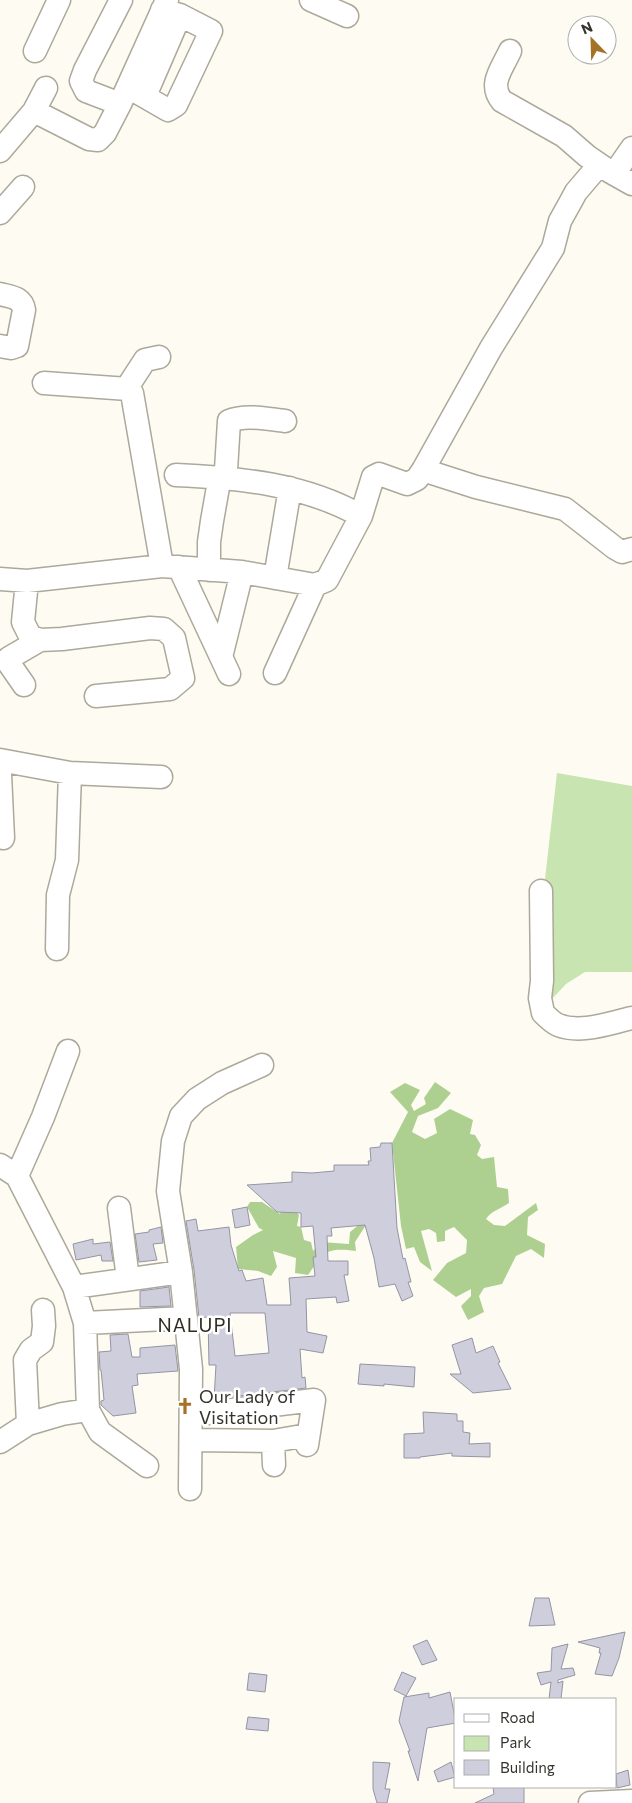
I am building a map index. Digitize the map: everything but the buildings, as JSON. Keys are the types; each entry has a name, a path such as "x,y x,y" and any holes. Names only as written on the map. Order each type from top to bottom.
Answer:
{"street":[{"path":"35,51 58,0"},
{"path":"34,111 88,139 98,140 131,96 170,8 211,31 176,106 168,110 131,96 86,90 81,81 121,0"},
{"path":"510,51 495,84 496,94 502,101 564,136 615,174"},
{"path":"0,151 34,111 46,88"},
{"path":"0,579 27,581 170,567 242,572 316,585 327,580 361,516 372,478 379,474 407,484 417,479 491,348 553,248 560,221 576,192 615,174 632,148"},
{"path":"0,213 23,187"},
{"path":"0,294 20,300 24,310 17,346 11,348 0,346"},
{"path":"128,389 145,360 159,358"},
{"path":"44,383 128,389"},
{"path":"128,389 134,398 170,567 225,665 242,572"},
{"path":"209,570 209,542 215,499 227,464 229,421 240,418 285,421"},
{"path":"423,470 565,510 615,548 622,552 632,549"},
{"path":"176,476 224,477 290,488 326,499 361,516"},
{"path":"275,578 290,488"},
{"path":"27,581 23,622 30,636 40,640"},
{"path":"275,673 316,585"},
{"path":"24,685 8,662 9,658 40,640 150,628 164,629 174,638 183,678 176,685 170,689 96,696"},
{"path":"0,760 70,773 161,777"},
{"path":"55,949 58,895 67,860 70,773"},
{"path":"0,774 8,838"},
{"path":"541,891 542,981 540,998 543,1013 557,1025 573,1028 592,1027 632,1018"},
{"path":"68,1051 43,1117 9,1171 74,1287 85,1323 88,1410 100,1432 147,1466"},
{"path":"190,1489 192,1440 191,1369 181,1272 168,1191 173,1141 177,1126 184,1112 197,1098 222,1083 262,1065"},
{"path":"119,1208 128,1279"},
{"path":"74,1287 181,1272"},
{"path":"28,1424 24,1365 27,1355 42,1342 43,1310"},
{"path":"85,1323 186,1318"},
{"path":"191,1415 314,1400 307,1440 192,1440"},
{"path":"0,1442 28,1424 62,1414 88,1410"},
{"path":"273,1440 274,1465"},
{"path":"590,1803 632,1800"}],"green space":[{"path":"557,773 632,786 632,972 585,972 566,984 549,1002 543,911"},
{"path":"435,1082 451,1093 438,1108 418,1116 412,1132 425,1139 437,1133 434,1119 450,1109 473,1120 470,1134 475,1135 481,1145 477,1155 482,1159 494,1157 497,1187 508,1189 509,1203 486,1219 494,1225 505,1226 536,1203 538,1210 528,1217 527,1235 545,1244 544,1258 531,1249 516,1256 502,1284 484,1288 479,1296 484,1312 468,1320 461,1306 471,1296 471,1289 456,1297 433,1280 447,1263 466,1253 467,1240 454,1227 445,1231 445,1241 437,1242 436,1233 429,1229 421,1231 432,1271 420,1262 414,1247 406,1249 401,1226 392,1143 408,1112 390,1092 405,1083 420,1090 411,1105 414,1111 426,1104 424,1098"},
{"path":"250,1202 262,1202 280,1214 283,1204 290,1205 299,1215 297,1226 301,1227 304,1240 311,1242 313,1251 321,1242 349,1244 350,1232 361,1223 366,1225 355,1242 356,1251 338,1250 327,1252 308,1275 295,1273 296,1258 273,1251 277,1267 271,1276 258,1271 238,1269 236,1247 263,1230 259,1228 247,1207"}],"place":[{"name":"Our Lady of Visitation","path":"185,1406"}],"district":[{"name":"NALUPI","path":"195,1324"}]}
